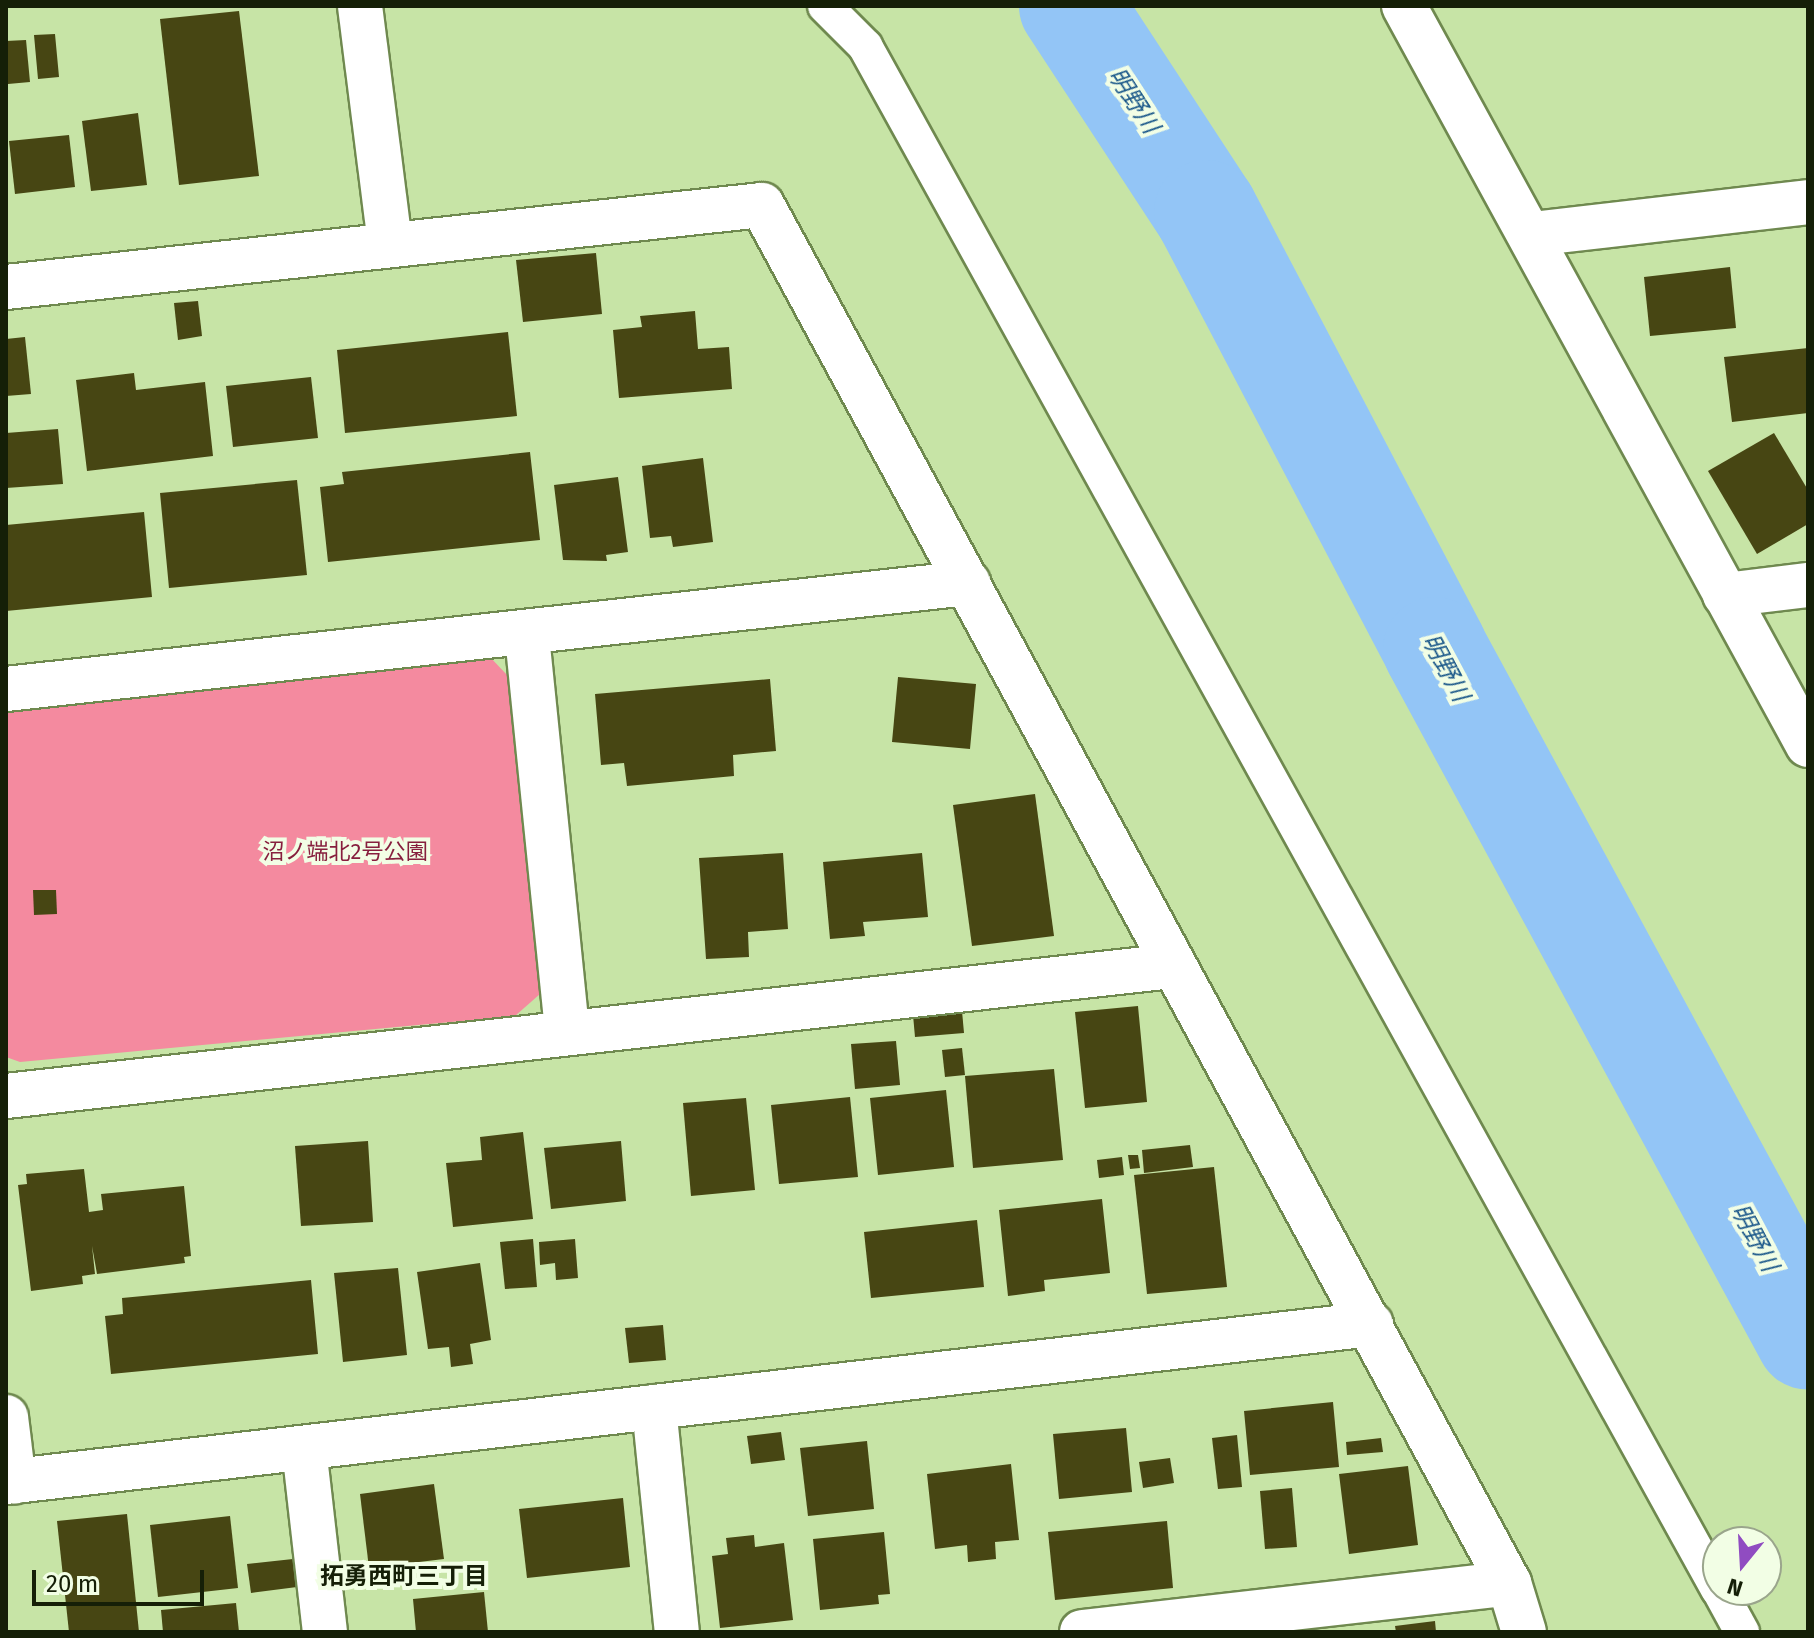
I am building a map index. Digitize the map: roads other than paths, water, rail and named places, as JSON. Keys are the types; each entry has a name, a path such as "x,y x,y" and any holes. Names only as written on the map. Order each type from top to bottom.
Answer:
{"street":[{"path":"360,6 390,242"},
{"path":"1404,6 1532,234 1808,745"},
{"path":"1532,234 1808,202"},
{"path":"6,287 390,242 762,205 1172,966 1371,1324 1509,1583 1524,1632"},
{"path":"6,689 527,636 968,583"},
{"path":"1725,595 1808,585"},
{"path":"527,636 567,1032"},
{"path":"6,1096 1172,966"},
{"path":"6,1417 10,1482 1371,1324"},
{"path":"654,1407 677,1632"},
{"path":"304,1448 325,1632"},
{"path":"1082,1632 1509,1583"}],"lane":[{"path":"825,6 865,46 1702,1561"},
{"path":"1727,1606 1742,1632"}],"waterway":[{"name":"明野川","path":"1071,6 1206,212 1435,649 1808,1338"}],"district":[{"name":"拓勇西町三丁目","path":"404,1577"}],"park label":[{"name":"沼ノ端北2号公園","path":"345,852"}]}
